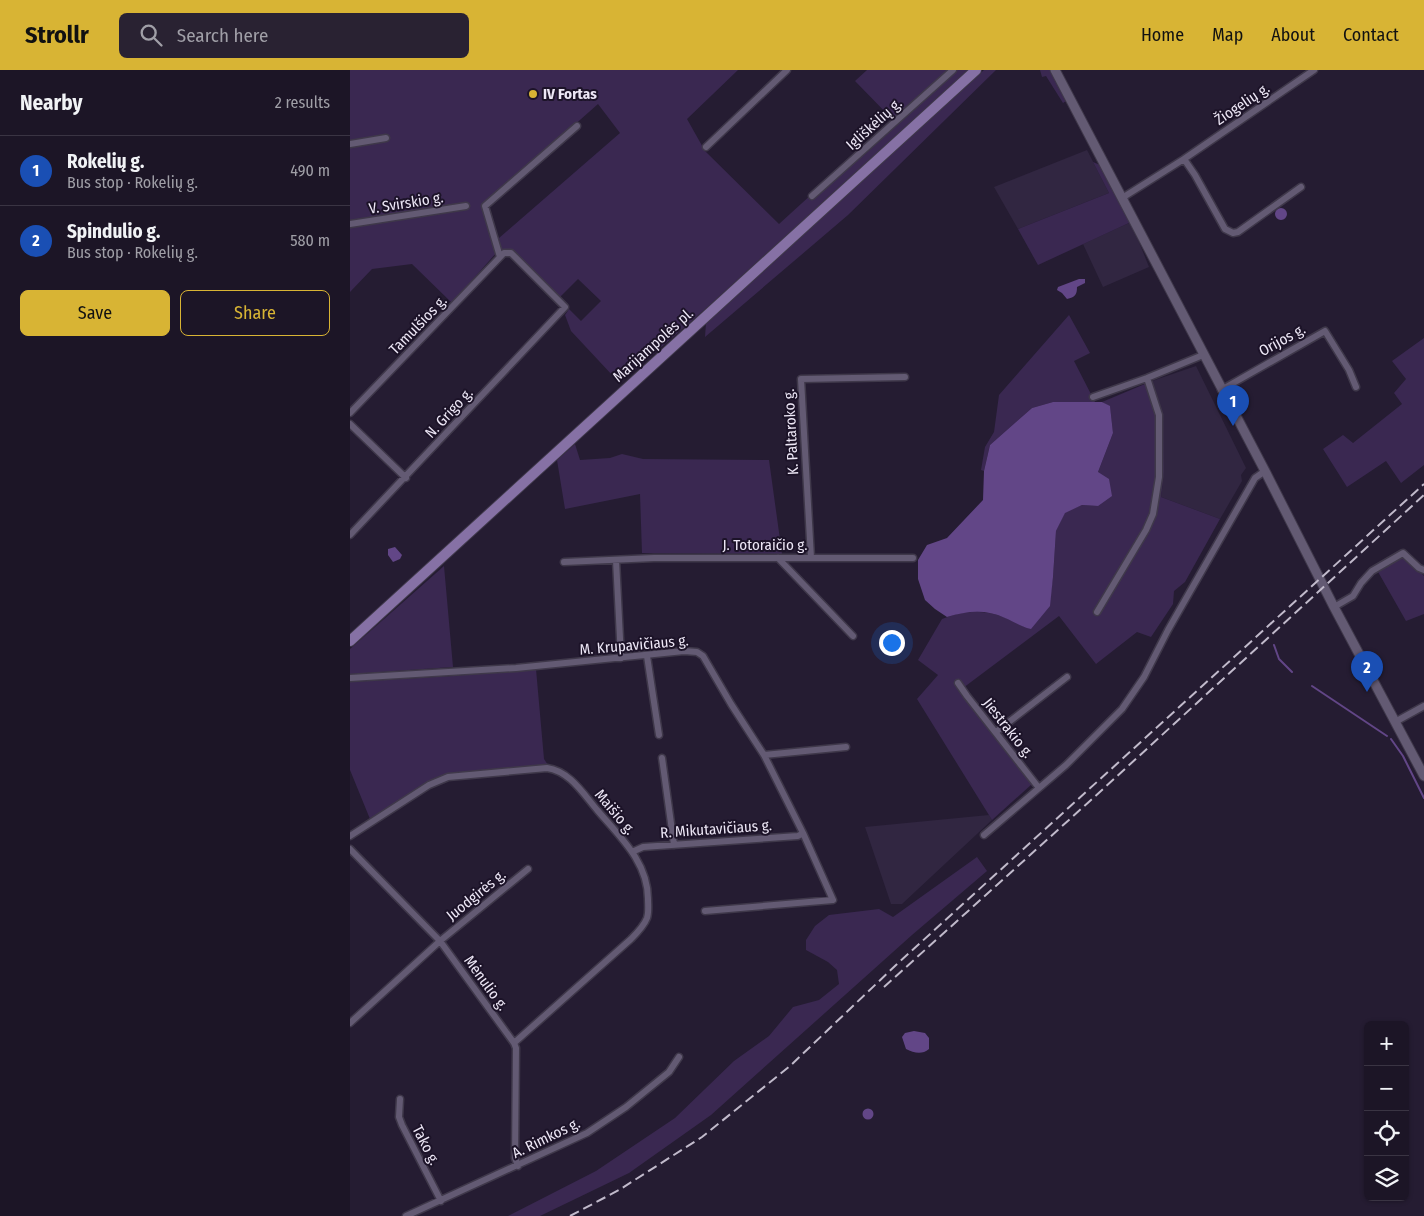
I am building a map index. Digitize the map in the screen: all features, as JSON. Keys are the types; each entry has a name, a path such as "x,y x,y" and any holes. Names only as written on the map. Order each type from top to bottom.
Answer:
{"main road":[{"name":"Marijampolės pl.","path":"350,641 976,70"},
{"path":"1056,70 1334,607 1424,776"}],"street":[{"path":"706,147 787,70"},
{"name":"Igliškėlių g.","path":"812,196 953,70"},
{"name":"Žiogelių g.","path":"1122,198 1184,159 1314,70"},
{"path":"502,255 485,206 577,126"},
{"path":"350,144 386,138"},
{"path":"1184,159 1196,175 1226,229 1233,233 1238,232 1301,187"},
{"name":"V. Svirskio g.","path":"350,224 466,206"},
{"name":"N. Grigo g.","path":"350,535 565,308 511,253 502,255"},
{"name":"Tamulšios g.","path":"350,414 502,255"},
{"name":"Orijos g.","path":"1221,390 1325,331 1349,370 1356,387"},
{"path":"1092,397 1147,378 1203,355"},
{"name":"K. Paltaroko g.","path":"811,558 801,379 905,377"},
{"path":"1097,612 1146,530 1153,514 1159,476 1159,415 1147,378"},
{"path":"350,424 406,478"},
{"path":"984,835 1066,764 1122,710 1144,677 1168,630 1255,478 1265,471"},
{"path":"1334,607 1353,596 1361,582 1372,571 1403,553 1419,568 1424,570"},
{"name":"J. Totoraičio g.","path":"564,562 654,558 913,558"},
{"path":"778,558 853,636"},
{"path":"616,560 621,658"},
{"name":"M. Krupavičiaus g.","path":"350,678 516,668 684,651 697,652 703,656 730,704 764,755 803,833 833,900 705,912"},
{"path":"647,656 659,735"},
{"path":"996,732 1067,677"},
{"name":"Jiestrakio g.","path":"958,683 1039,788"},
{"path":"1395,722 1424,706"},
{"path":"764,755 846,747"},
{"path":"662,758 674,845"},
{"name":"Maišio g.","path":"350,836 438,780 448,777 547,768 558,770 574,783 632,852 645,875 648,891 647,917 640,929 514,1043"},
{"name":"R. Mikutavičiaus g.","path":"632,852 643,847 798,836 803,833"},
{"name":"Mėnulio g.","path":"350,849 440,941 514,1043"},
{"name":"Juodgirės g.","path":"350,1023 440,941 528,869"},
{"path":"514,1043 516,1048 516,1158 518,1166"},
{"name":"A. Rimkos g.","path":"406,1216 587,1133 670,1072 679,1057"},
{"name":"Tako g.","path":"400,1099 399,1117 402,1125 441,1201"}],"shaded area":[{"path":"350,70 738,70 687,119 705,151 779,224 858,152 863,156 957,70 968,70 711,304 626,378 621,373 613,376 571,331 565,315 569,309 581,321 601,301 578,279 559,298 512,251 501,250 499,238 620,133 598,104 485,204 497,252 452,303 412,264 372,269 350,292"},
{"path":"867,70 948,70 893,120 855,81"},
{"path":"984,70 996,70 848,215 705,337 706,323"},
{"path":"1040,70 1051,70 1066,101 1063,103 1046,76 1042,77"},
{"path":"1087,150 1109,193 1018,229 994,187"},
{"path":"1093,162 1100,165 1131,222 1038,265 1018,229 1109,193"},
{"path":"1279,208 1283,208 1287,214 1283,220 1279,220 1275,216 1275,212"},
{"path":"1131,222 1149,267 1103,287 1083,244"},
{"path":"1079,279 1085,279 1085,283 1077,287 1076,294 1072,297 1067,299 1057,290 1058,287"},
{"path":"1069,315 1090,353 1074,361 1095,402 1053,402 1032,408 990,445 984,471 981,470 985,447 994,432 999,395"},
{"path":"1424,338 1424,465 1401,483 1386,461 1347,487 1323,449 1343,435 1353,443 1402,404 1394,393 1406,379 1392,361"},
{"path":"1196,366 1246,468 1241,475 1242,481 1220,519 1161,497 1164,471 1163,415 1152,381"},
{"path":"1152,381 1163,415 1164,471 1161,497 1220,519 1185,582 1174,591 1173,604 1151,637 1137,632 1096,664 1059,616 959,691 1032,784 992,820 917,699 938,675 918,660 942,619 950,616 966,612 990,613 1031,628 1049,606 1056,531 1065,512 1082,505 1098,506 1098,472 1113,433 1110,407 1102,402"},
{"path":"1053,402 1102,402 1110,406 1113,433 1098,472 1109,479 1112,496 1098,506 1082,505 1065,513 1056,531 1050,606 1031,629 998,615 983,612 969,612 947,617 925,600 918,579 918,560 927,545 947,538 983,500 984,471 990,445 1032,408"},
{"path":"575,444 580,460 610,458 622,454 643,459 769,460 782,554 642,553 640,494 565,509 557,460"},
{"path":"395,547 402,555 400,559 393,562 388,555 388,549"},
{"path":"1403,555 1424,576 1424,614 1406,621 1377,570"},
{"path":"444,566 453,667 350,674 350,649"},
{"path":"536,669 544,759 548,765 442,775 429,781 370,819 350,770 350,682"},
{"path":"989,815 992,820 902,904 891,904 865,827"},
{"path":"977,857 987,871 912,935 711,1115 629,1173 540,1216 508,1216 596,1171 675,1118 734,1061 769,1036 793,1007 819,1000 839,984 837,970 828,962 806,950 806,940 815,926 829,915 879,909 893,917"},
{"path":"914,1031 925,1033 929,1038 929,1049 918,1053 906,1049 902,1037 905,1033"},
{"path":"868,1108 874,1114 868,1120 862,1114"}],"waterway":[{"path":"1274,645 1279,659 1292,672"},
{"path":"1312,686 1387,736"},
{"path":"1391,739 1403,756 1424,798"}],"railway":[{"path":"570,1216 619,1190 702,1137 790,1066 896,965 1424,484"},
{"path":"884,987 1424,495"}],"place":[{"name":"IV Fortas","path":"533,94"},
{"name":"Rokelių g.","path":"1233,426"},
{"name":"Spindulio g.","path":"1367,692"}]}
